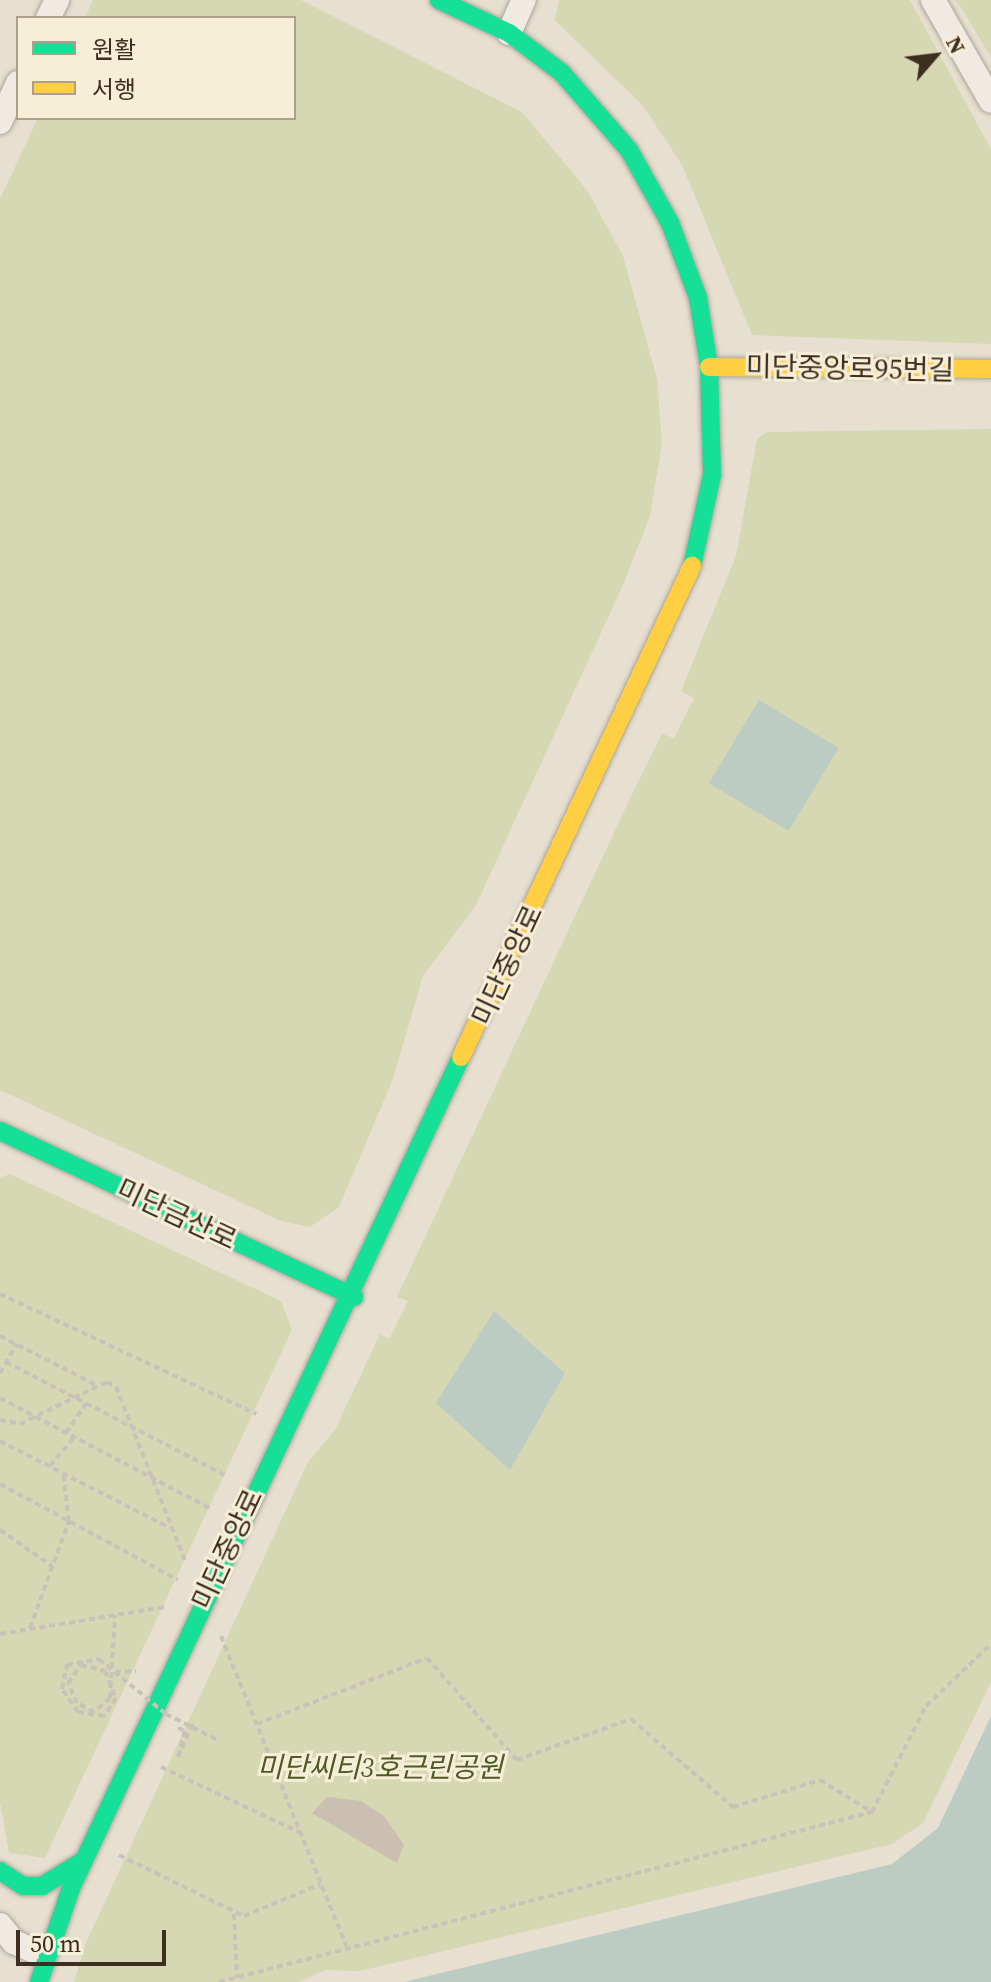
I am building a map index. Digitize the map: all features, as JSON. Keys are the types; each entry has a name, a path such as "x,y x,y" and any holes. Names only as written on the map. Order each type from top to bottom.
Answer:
{"street":[{"name":"미단중앙로","path":"39,1982 45,1956 83,1861 272,1454 354,1297 695,559 712,475 709,367 698,298 670,223 629,150 562,73 509,33 439,0"},
{"path":"509,33 524,0"},
{"path":"933,0 991,101"},
{"path":"0,122 16,87"},
{"name":"미단중앙로95번길","path":"709,367 991,369"},
{"name":"미단금산로","path":"0,1131 354,1297"},
{"path":"0,1871 23,1886 42,1886 83,1861"},
{"path":"0,1925 14,1942 45,1956"}],"path":[{"path":"0,1294 256,1414"},
{"path":"0,1336 98,1386 116,1387 186,1563"},
{"path":"0,1373 17,1344"},
{"path":"6,1362 227,1476"},
{"path":"0,1420 13,1425 98,1386"},
{"path":"0,1398 211,1509"},
{"path":"66,1433 86,1403"},
{"path":"50,1467 74,1437"},
{"path":"0,1441 172,1529"},
{"path":"29,1629 69,1521 63,1473"},
{"path":"0,1484 178,1580"},
{"path":"0,1530 52,1566"},
{"path":"0,1633 165,1607"},
{"path":"115,1615 115,1672 110,1698 94,1712 77,1703 68,1683 81,1665 105,1671 116,1698 104,1716 78,1712 62,1689 67,1665 88,1657 109,1664 192,1726 218,1740"},
{"path":"221,1636 346,1946"},
{"path":"219,1982 346,1946 872,1812 926,1706 991,1644"},
{"path":"257,1724 427,1658 517,1760 631,1719 733,1807 820,1780 872,1812"},
{"path":"115,1672 136,1671"},
{"path":"178,1728 185,1731 178,1757 192,1726"},
{"path":"161,1767 301,1833"},
{"path":"119,1855 234,1914 258,1914 321,1884"},
{"path":"234,1914 237,1978"}],"green space":[{"path":"93,0 301,0 522,112 587,190 623,256 657,379 662,443 650,516 623,585 476,905 423,976 393,1079 339,1207 310,1227 281,1221 0,1090 0,199 37,120 296,120 296,16 86,16"},
{"path":"559,0 910,0 991,149 991,344 752,335 682,165 643,106 555,20"},
{"path":"955,0 991,0 991,58 965,14"},
{"name":"미단씨티3호근린공원","path":"991,429 991,1682 923,1823 892,1844 360,1971 325,1970 299,1982 74,1982 85,1945 308,1462 335,1430 380,1334 389,1339 408,1301 397,1297 625,809 662,734 674,738 694,698 681,691 736,556 757,439 767,432"},
{"path":"10,1174 281,1301 292,1330 45,1858 9,1853 0,1802 0,1178"}],"shaded area":[{"path":"759,700 839,748 789,831 709,783"},
{"path":"494,1311 565,1373 510,1470 436,1403"},
{"path":"991,1716 991,1982 404,1982 892,1864 938,1828"}],"building":[{"path":"327,1797 361,1801 385,1817 404,1845 397,1863 312,1813"}],"traffic: fast":[{"path":"439,0 509,33 562,73 629,150 670,223 698,298 709,367 712,475 692,566"},
{"path":"39,1982 71,1888 461,1057"},
{"path":"0,1131 354,1297"},
{"path":"0,1871 23,1886 42,1886 83,1861"}],"traffic: slow":[{"path":"709,367 991,369"},
{"path":"461,1057 692,566"}]}
